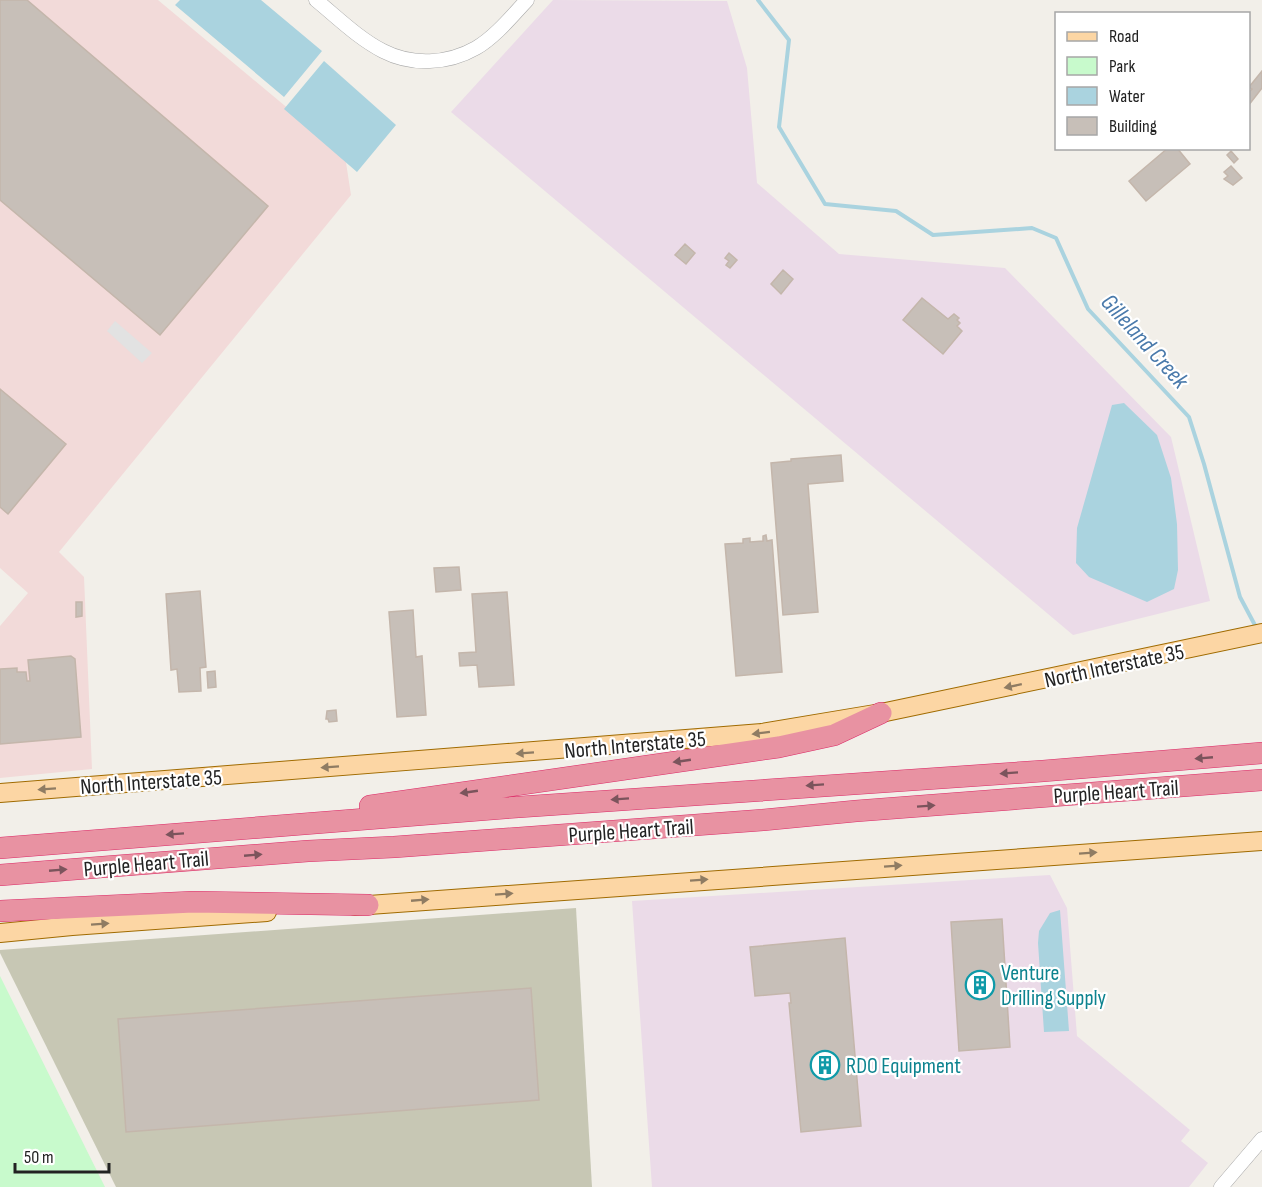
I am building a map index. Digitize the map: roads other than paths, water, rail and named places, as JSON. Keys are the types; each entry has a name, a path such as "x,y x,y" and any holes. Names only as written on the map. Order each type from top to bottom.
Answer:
{"highway":[{"path":"296,826 366,807 779,747 834,735 881,713"},
{"name":"Purple Heart Trail","path":"0,848 516,807 1043,771 1262,753"},
{"name":"Purple Heart Trail","path":"0,875 308,851 394,848 704,825 1262,780"},
{"path":"0,833 85,840"},
{"path":"0,911 193,902 368,904"}],"main road":[{"name":"North Interstate 35","path":"0,792 762,733 881,713 1262,633"},
{"path":"0,933 368,904 1262,841"}],"street":[{"path":"316,0 357,34 384,51 406,59 432,62 454,57 477,47 503,26 527,0"},
{"path":"1221,1187 1262,1139"}],"water":[{"path":"180,0 261,0 322,51 284,97 175,5"},
{"path":"324,61 396,125 357,172 284,109"},
{"path":"1124,403 1157,435 1171,478 1177,524 1178,570 1174,589 1147,602 1089,577 1076,563 1077,528 1112,405"},
{"path":"1060,910 1069,1031 1044,1032 1039,931 1050,913"}],"waterway":[{"name":"Gilleland Creek","path":"758,0 789,40 779,127 825,204 896,211 933,235 1032,228 1056,238 1088,309 1189,417 1240,597 1257,629"}],"place":[{"name":"Venture Drilling Supply","path":"980,985"},
{"name":"RDO Equipment","path":"825,1065"}]}
